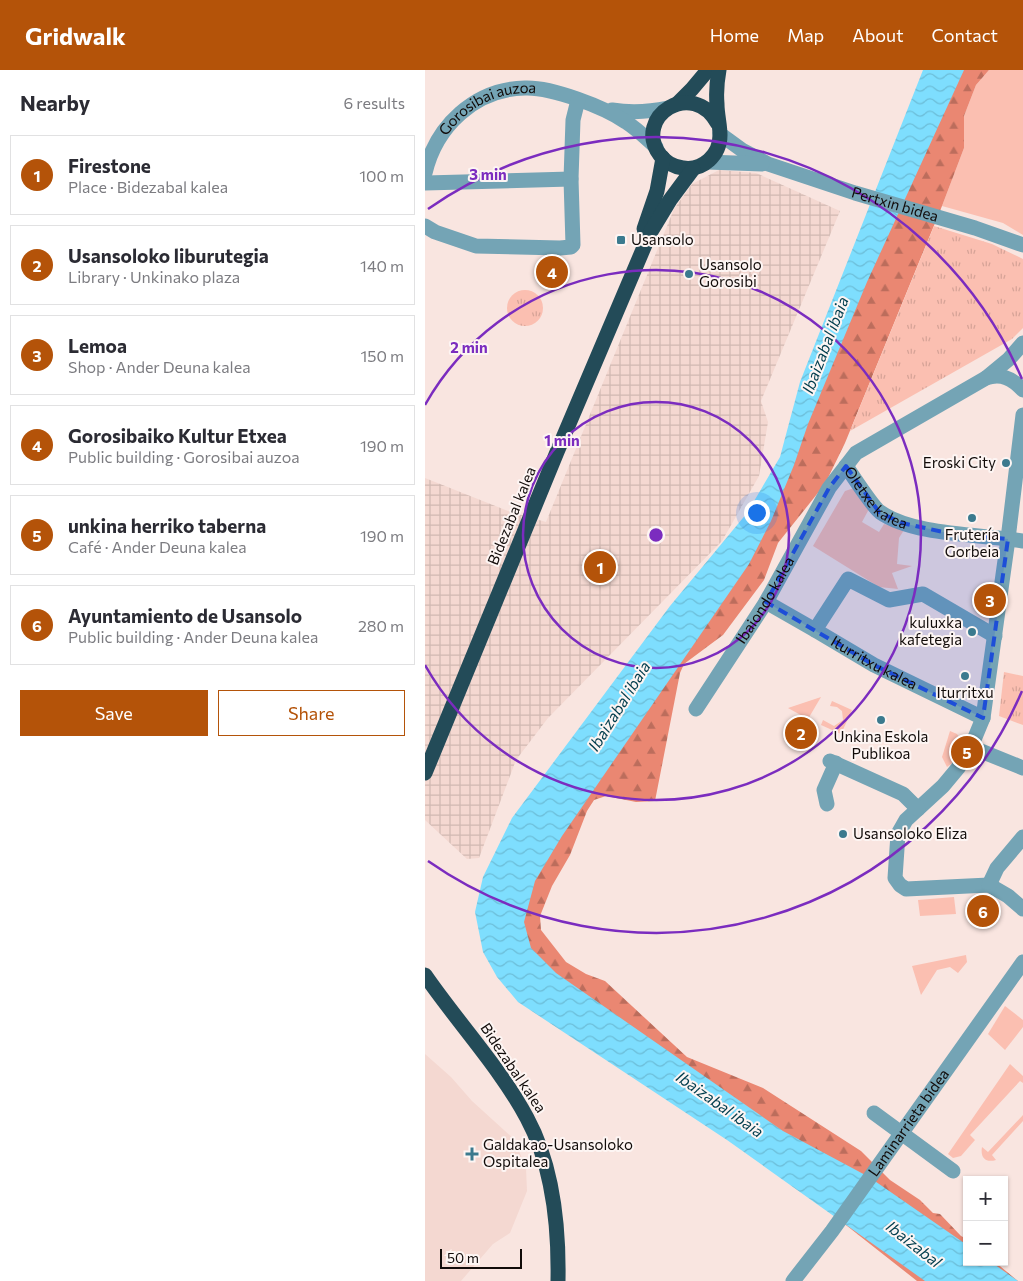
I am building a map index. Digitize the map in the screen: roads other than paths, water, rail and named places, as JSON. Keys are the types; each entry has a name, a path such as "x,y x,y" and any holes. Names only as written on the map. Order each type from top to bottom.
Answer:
{"highway":[{"path":"626,288 657,191 659,153 653,133 655,124 660,115 693,89 708,70"},
{"path":"659,153 671,165 693,169 707,162 714,154 719,144 717,103 719,70"},
{"path":"673,105 689,102 699,104 714,116 719,129"},
{"name":"Bidezabal kalea","path":"425,773 650,233 669,200 693,169"},
{"name":"Bidezabal kalea","path":"425,975 502,1079 527,1118 540,1147 554,1207 559,1259 558,1281"}],"street":[{"name":"Gorosibai auzoa","path":"425,173 428,161 445,128 459,114 496,92 526,88 557,92 601,109"},
{"path":"425,226 435,232 476,246 571,247 573,245 571,179 573,120 578,100"},
{"path":"601,109 632,113 652,111 673,105"},
{"path":"601,109 625,121 659,153"},
{"path":"719,129 743,150 768,164"},
{"path":"707,162 768,164"},
{"name":"Pertxin bidea","path":"768,164 855,193 975,228 1023,245"},
{"path":"425,183 571,179"},
{"path":"990,377 1023,343"},
{"path":"990,377 1015,362 1023,353"},
{"path":"990,377 1008,377 1022,384"},
{"name":"Oletxe kalea","path":"990,377 856,454 846,466 879,512 902,524 948,533 1016,540"},
{"path":"1023,415 1016,540 995,636 983,718 971,748 958,768 943,786 906,820 898,834 895,878 900,886 906,889 989,885 1008,896 1023,909"},
{"name":"Ibaiondo kalea","path":"696,709 766,602 829,488 846,466"},
{"path":"815,630 849,579 889,600 923,594 995,636"},
{"name":"Iturritxu kalea","path":"766,602 874,665 983,718"},
{"path":"971,748 1023,768"},
{"path":"827,804 824,790 833,762 903,794 918,809"},
{"path":"989,885 997,868 1023,837"},
{"name":"Laminarrieta bidea","path":"793,1281 832,1230 1023,962"},
{"path":"874,1113 953,1171"}],"water":[{"path":"923,70 964,70 867,282 808,424 794,465 771,521 749,564 562,836 535,881 524,922 531,948 556,973 783,1131 869,1177 963,1242 963,1266 997,1266 1018,1281 925,1281 727,1140 518,1002 497,977 483,952 475,912 483,877 512,818 670,606 747,513 780,457 800,382"}],"place":[{"name":"Usansolo","path":"621,240"},
{"name":"Gorosibaiko Kultur Etxea","path":"552,272"},
{"name":"Usansolo Gorosibi","path":"689,274"},
{"name":"Eroski City","path":"1006,463"},
{"name":"Frutería Gorbeia","path":"972,518"},
{"name":"Firestone","path":"600,567"},
{"name":"Lemoa","path":"990,600"},
{"name":"kuluxka kafetegia","path":"972,632"},
{"name":"Iturritxu","path":"965,676"},
{"name":"Unkina Eskola Publikoa","path":"881,720"},
{"name":"Usansoloko liburutegia","path":"801,733"},
{"name":"unkina herriko taberna","path":"967,752"},
{"name":"Usansoloko Eliza","path":"843,834"},
{"name":"Ayuntamiento de Usansolo","path":"983,911"},
{"name":"Galdakao-Usansoloko Ospitalea","path":"472,1154"}],"water label":[{"name":"Ibaizabal ibaia","path":"825,345"},
{"name":"Ibaizabal ibaia","path":"619,706"},
{"name":"Ibaizabal ibaia","path":"720,1104"},
{"name":"Ibaizabal","path":"914,1244"}]}
